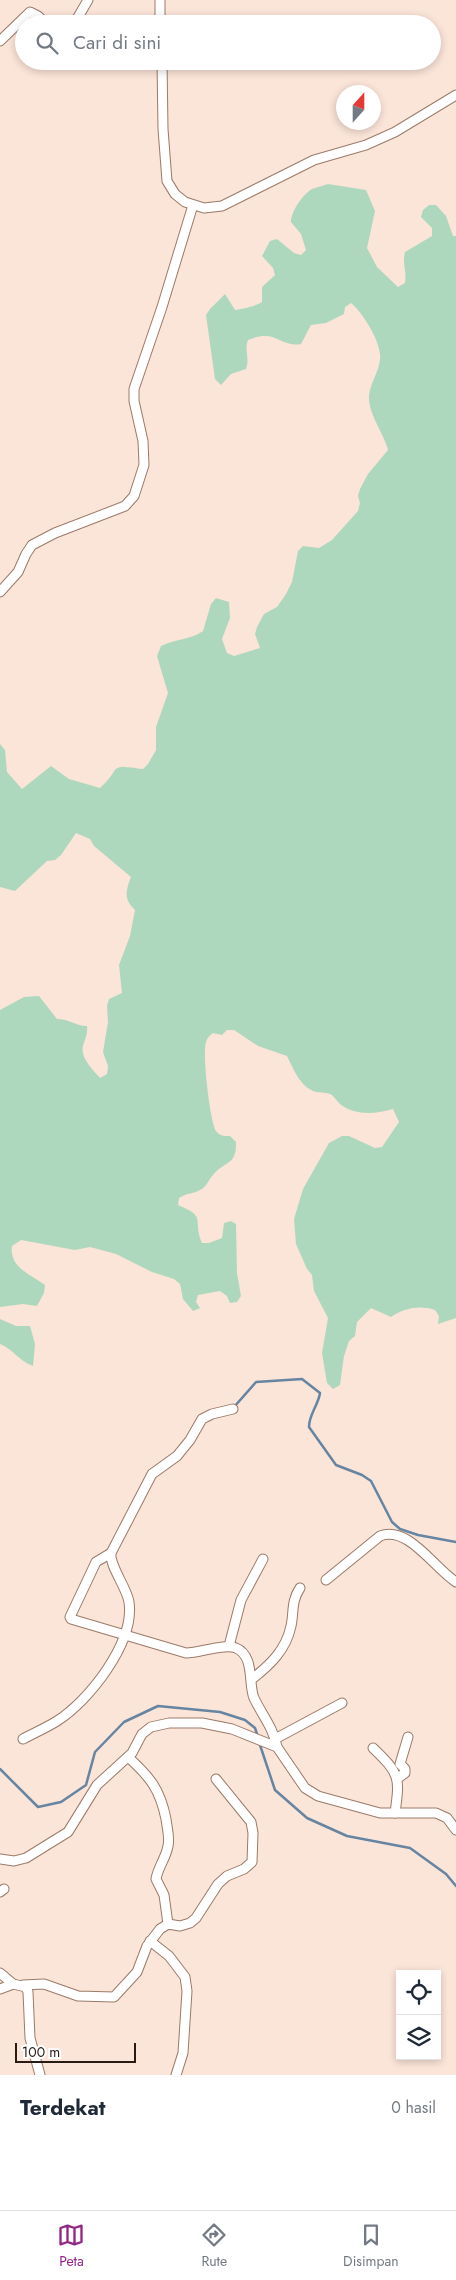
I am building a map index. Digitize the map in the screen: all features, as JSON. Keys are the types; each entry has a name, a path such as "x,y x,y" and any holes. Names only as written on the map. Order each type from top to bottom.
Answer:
{"street":[{"path":"79,15 88,0"},
{"path":"160,0 160,15"},
{"path":"0,41 15,26"},
{"path":"162,70 163,129 167,181 175,194 193,205 204,208 222,206 314,160 366,145 394,132 456,95"},
{"path":"0,592 18,572 32,545 55,532 125,506 134,496 144,465 143,441 134,402 134,389 162,307 193,205"},
{"path":"23,1739 58,1721 104,1675 126,1636 129,1601 122,1580 111,1559 111,1553 152,1474 177,1456 190,1440 202,1419 212,1414 233,1409"},
{"path":"326,1580 380,1536 390,1533 410,1540 443,1573 456,1582"},
{"path":"111,1553 96,1562 70,1617 71,1619 186,1653 196,1653 229,1646 242,1652 252,1679 254,1698 273,1730 275,1743 299,1781 310,1792 329,1800 368,1811 436,1813 447,1818 456,1830"},
{"path":"229,1646 241,1600 264,1559"},
{"path":"252,1679 276,1659 280,1653 290,1631 292,1609 300,1588"},
{"path":"0,1859 14,1862 26,1858 68,1832 97,1785 128,1758 146,1730 169,1723 208,1724 232,1729 275,1743 342,1703"},
{"path":"398,1778 405,1773 405,1769 400,1764 408,1737"},
{"path":"373,1748 391,1765 398,1778 395,1813"},
{"path":"128,1758 145,1772 156,1786 162,1800 169,1840 165,1859 156,1879 164,1895 168,1924"},
{"path":"0,1989 18,1985 44,1984 78,1996 114,1997 137,1972 150,1941 160,1929 168,1924 180,1926 193,1921 218,1884 227,1876 244,1869 252,1862 253,1833 251,1822 216,1779"},
{"path":"150,1941 169,1956 185,1977 187,1991 183,2053 176,2075"},
{"path":"0,1973 28,1992 30,2038 40,2075"}],"green space":[{"path":"328,184 366,190 375,211 367,248 377,267 398,287 405,283 405,252 432,236 432,228 421,217 423,210 429,205 436,205 446,216 453,236 456,236 456,1318 438,1324 439,1316 435,1310 429,1308 412,1308 401,1311 391,1317 371,1308 357,1322 355,1336 349,1341 344,1356 340,1385 333,1389 327,1383 322,1353 328,1318 314,1291 312,1275 307,1269 296,1244 294,1219 303,1189 329,1143 342,1136 349,1136 375,1148 382,1147 399,1122 393,1109 373,1113 352,1111 340,1104 330,1094 310,1090 298,1077 287,1056 258,1046 234,1030 227,1030 222,1035 213,1033 207,1039 205,1059 209,1102 216,1131 224,1136 230,1136 236,1142 236,1150 232,1159 211,1177 202,1189 179,1198 178,1205 196,1216 202,1243 209,1243 222,1238 224,1223 231,1221 236,1224 237,1273 241,1296 237,1302 230,1303 227,1296 220,1291 198,1295 196,1302 200,1308 193,1311 183,1299 180,1284 174,1279 152,1272 116,1254 90,1247 75,1250 21,1240 12,1246 14,1259 17,1265 45,1285 44,1293 37,1306 23,1304 0,1307 0,1010 24,997 39,996 57,1019 87,1026 83,1055 100,1078 107,1074 108,1066 103,1052 108,1022 107,1006 109,999 122,993 119,965 130,936 135,910 127,898 131,877 94,846 90,839 76,833 61,855 55,860 47,861 15,891 0,887 0,744 5,750 7,772 22,789 51,766 69,779 100,788 119,767 143,769 156,750 156,727 168,693 157,656 161,646 203,631 211,604 216,598 229,602 230,618 222,639 227,653 234,656 260,648 255,634 257,627 264,614 277,607 286,594 292,582 298,551 303,546 319,548 332,540 358,511 360,489 368,474 388,450 369,403 370,391 379,364 380,352 371,329 361,314 351,303 345,307 344,314 326,323 311,325 301,344 288,343 265,336 248,340 246,369 231,374 221,385 215,379 206,315 225,294 235,310 262,302 262,287 275,275 273,268 262,256 270,241 277,239 294,253 301,255 306,250 301,234 291,222 291,218 301,199 308,192"},
{"path":"0,1319 16,1326 30,1326 35,1344 33,1366 24,1362 0,1344"}],"waterway":[{"path":"234,1407 256,1382 302,1379 320,1393 310,1418 309,1427 336,1465 362,1475 371,1481 392,1522 400,1529 418,1535 456,1542"},
{"path":"0,1769 38,1807 61,1802 86,1785 95,1752 124,1722 158,1706 220,1712 245,1720 255,1728 258,1737"},
{"path":"259,1742 275,1790 307,1818 347,1836 410,1848 446,1874 456,1886"}]}
